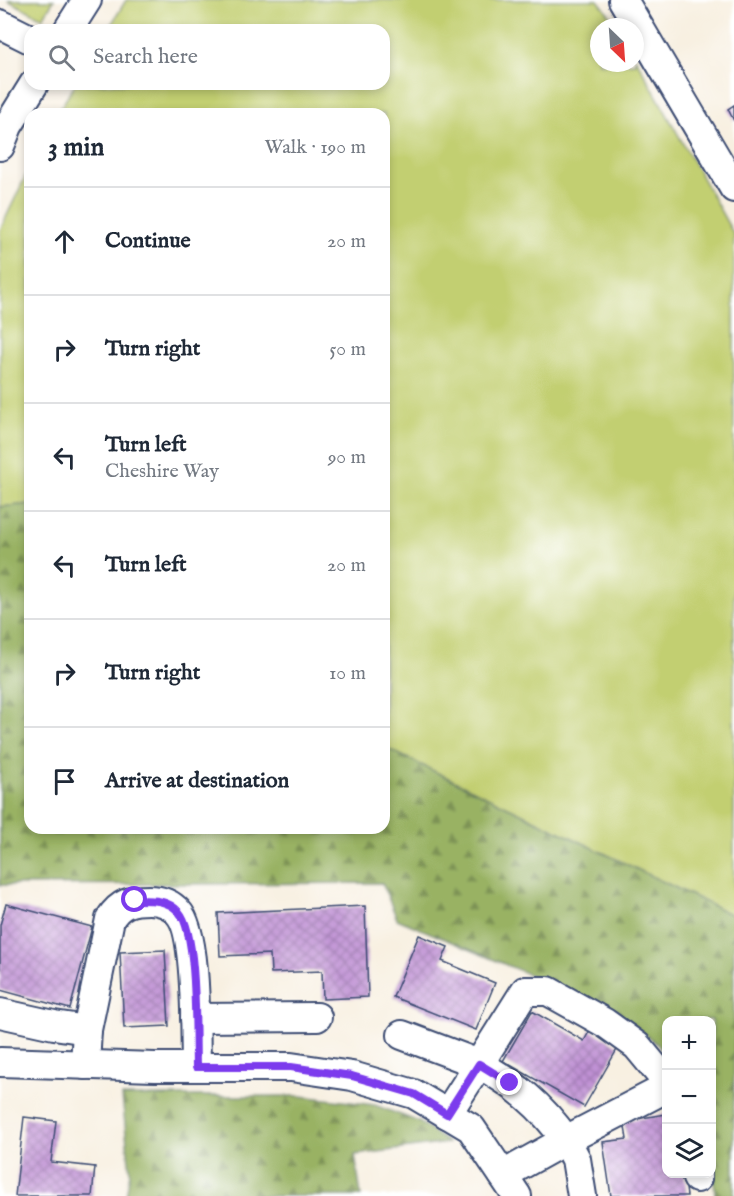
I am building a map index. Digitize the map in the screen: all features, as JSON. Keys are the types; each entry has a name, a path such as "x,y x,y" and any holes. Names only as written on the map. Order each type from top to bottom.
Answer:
{"street":[{"path":"72,24 87,0"},
{"path":"623,0 734,188"},
{"path":"2,28 24,37"},
{"path":"0,146 7,114 29,90"},
{"path":"85,1065 87,1030 110,919 116,909 124,903 135,900 159,900 179,912 186,926 190,948 195,1018 196,1067"},
{"path":"447,1114 525,991 548,991 605,1023 638,1046 662,1076"},
{"path":"0,1012 87,1030"},
{"path":"195,1018 317,1017"},
{"path":"402,1035 479,1064 510,1083 547,1114 566,1140 576,1159 582,1196"},
{"path":"0,1062 291,1067 352,1076 414,1094 471,1128 510,1186 566,1140 662,1090"}],"green space":[{"path":"7,0 54,0 43,18"},
{"path":"126,0 598,0 612,18 590,18 590,72 643,72 734,235 734,916 390,750 390,108 61,108 71,90 390,90 390,24 112,24"},
{"path":"24,180 24,505 0,507 0,230"},
{"path":"24,505 24,834 390,834 390,750 734,916 734,1196 715,1196 716,1016 662,1016 662,1050 616,1011 397,919 382,883 0,885 0,507"},
{"path":"122,1096 301,1096 375,1105 419,1122 448,1143 355,1155 361,1196 126,1196 130,1172"}],"building":[{"path":"734,105 734,121 728,109"},
{"path":"6,904 92,927 70,1009 0,990 0,925"},
{"path":"365,906 368,997 323,999 322,971 271,973 270,954 220,956 218,913"},
{"path":"419,935 448,947 442,961 495,983 476,1030 393,997"},
{"path":"165,950 169,1026 124,1028 120,952"},
{"path":"532,1011 584,1041 590,1030 619,1046 584,1107 503,1061"},
{"path":"662,1115 662,1178 685,1178 687,1196 611,1196 603,1142 627,1139 624,1121"},
{"path":"24,1117 56,1121 51,1162 95,1167 92,1196 15,1196"}],"route":[{"path":"135,900 159,900 169,904 179,912 186,926 190,948 195,1018 196,1067 291,1067 352,1076 414,1094 447,1114 479,1064 510,1083"}]}
